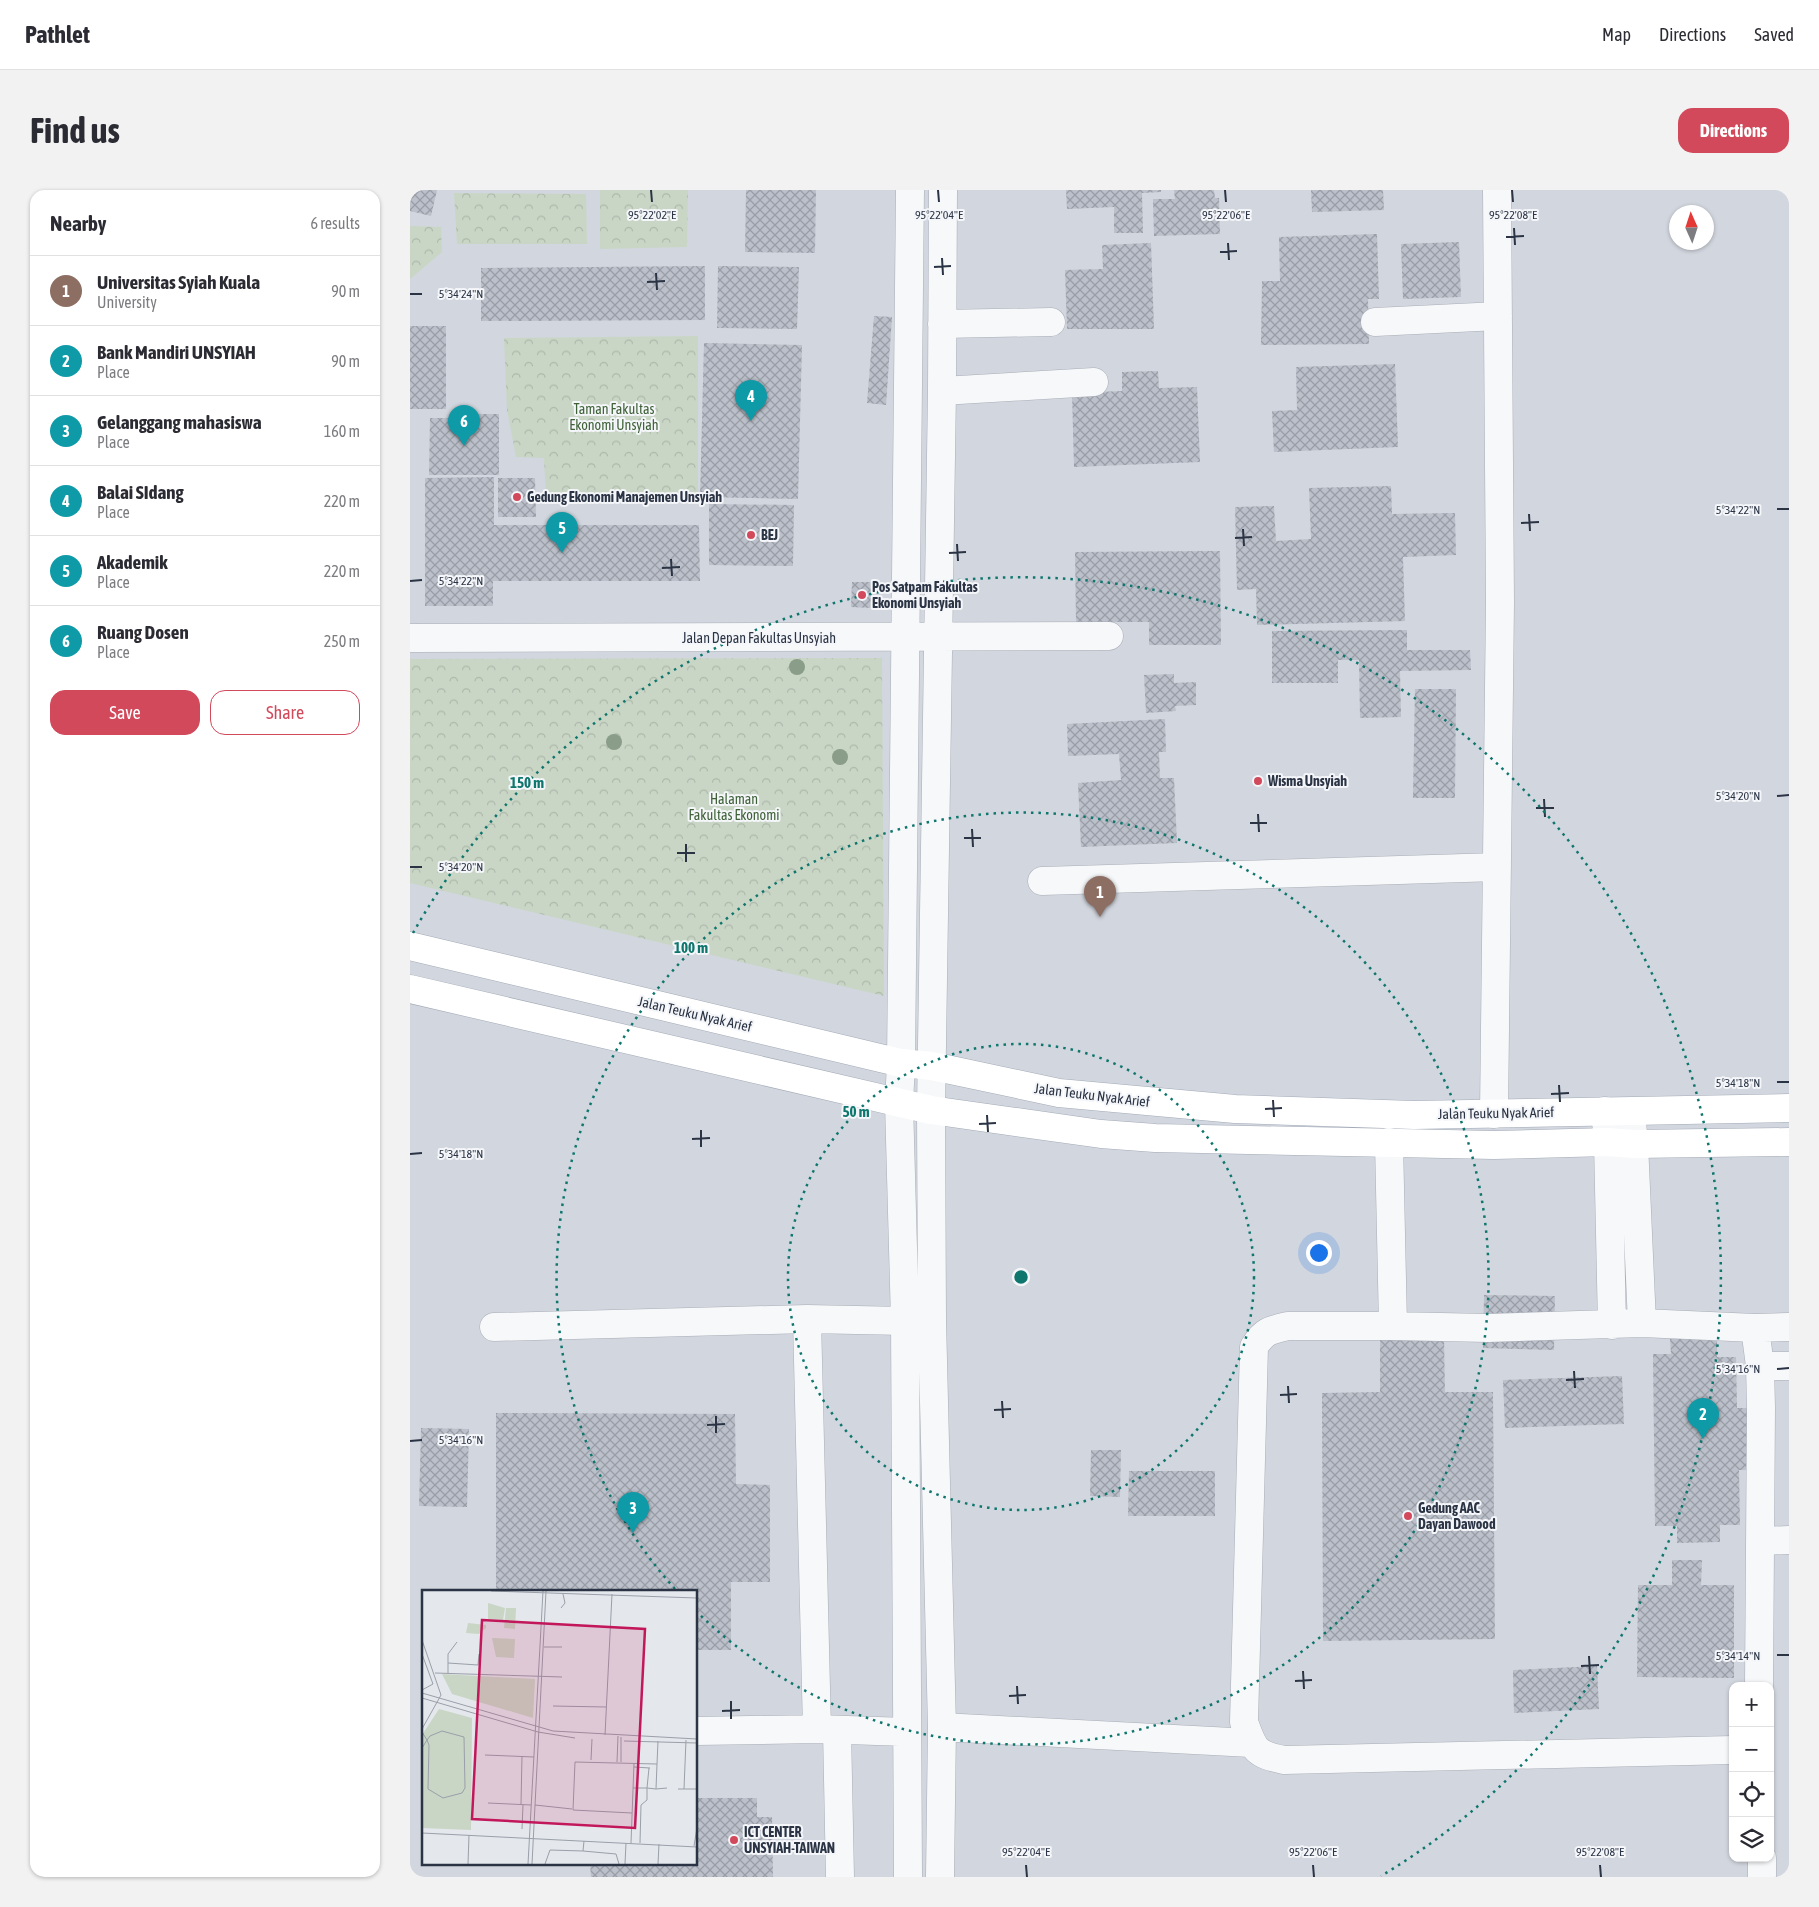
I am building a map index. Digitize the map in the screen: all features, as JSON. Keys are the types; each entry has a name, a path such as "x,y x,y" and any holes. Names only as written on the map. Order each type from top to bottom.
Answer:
{"main road":[{"name":"Jalan Teuku Nyak Arief","path":"410,946 901,1063 932,1066 1059,1093 1245,1109 1414,1115 1789,1108"},
{"path":"410,989 931,1110 1100,1134 1155,1138 1494,1145 1789,1142"}],"street":[{"path":"908,1877 905,1321 899,1103 901,1063 910,190"},
{"path":"940,1877 942,1727 932,1320 931,1110 942,390 942,190"},
{"path":"1494,1114 1500,602 1497,190"},
{"path":"1375,322 1498,316"},
{"path":"942,324 1051,322"},
{"path":"942,390 1094,382"},
{"name":"Jalan Depan Fakultas Unsyiah","path":"410,638 1109,636"},
{"path":"1042,881 1497,867"},
{"path":"1618,1111 1642,1323"},
{"path":"1389,1142 1393,1326"},
{"path":"1612,1325 1621,1143"},
{"path":"494,1327 807,1319 905,1321"},
{"path":"807,1319 827,1729 840,1877"},
{"path":"1729,1750 1284,1760 1262,1755 1251,1743 1244,1722 1254,1347 1260,1336 1274,1329 1288,1326 1488,1328 1642,1323 1755,1328 1789,1327"},
{"path":"1755,1328 1760,1366 1759,1682"},
{"path":"1760,1366 1789,1366"},
{"path":"1760,1541 1789,1540"},
{"path":"942,1727 1251,1743"},
{"path":"698,1731 827,1729 907,1732"},
{"path":"1762,1862 1762,1877"}],"shaded area":[{"path":"410,190 1789,190 1789,1877 410,1877"}],"green space":[{"path":"600,190 688,190 687,247 600,249"},
{"path":"454,193 586,194 587,244 457,244"},
{"path":"410,226 441,227 442,252 410,279"},
{"name":"Taman Fakultas Ekonomi Unsyiah","path":"698,336 698,497 546,497 544,458 516,457 507,410 504,338"},
{"name":"Halaman Fakultas Ekonomi","path":"882,658 884,996 410,883 410,659"}],"building":[{"path":"410,190 437,190 431,216 410,211"},
{"path":"746,190 816,190 815,253 745,252"},
{"path":"1066,190 1161,190 1161,192 1142,193 1143,233 1114,233 1114,207 1067,209"},
{"path":"1174,190 1214,190 1215,198 1219,198 1220,234 1154,236 1153,199 1175,199"},
{"path":"1311,190 1383,190 1384,210 1312,212"},
{"path":"1377,234 1379,299 1368,299 1369,344 1261,345 1262,281 1280,281 1279,237"},
{"path":"1459,242 1461,297 1403,299 1401,244"},
{"path":"1151,243 1154,329 1067,329 1065,270 1103,269 1102,245"},
{"path":"705,266 705,320 481,321 481,268"},
{"path":"718,266 799,267 797,329 717,328"},
{"path":"874,316 892,317 886,405 867,403"},
{"path":"410,326 446,326 446,409 410,409"},
{"path":"704,343 802,345 798,499 700,497"},
{"path":"1395,364 1398,447 1274,452 1272,411 1297,410 1296,367"},
{"path":"1158,371 1159,388 1197,387 1200,462 1074,467 1072,393 1122,391 1122,372"},
{"path":"451,414 499,414 499,475 429,475 430,418 450,418"},
{"path":"494,477 494,525 699,525 700,581 493,581 493,606 425,606 425,478"},
{"name":"Gedung Ekonomi Manajemen Unsyiah","path":"498,478 535,478 536,517 498,517"},
{"path":"1391,486 1392,514 1455,513 1456,555 1403,557 1405,621 1257,625 1256,589 1237,590 1235,507 1274,506 1276,541 1311,539 1309,488"},
{"name":"BEJ","path":"709,504 794,505 793,566 709,565"},
{"path":"1220,551 1221,645 1149,645 1149,622 1076,622 1075,552"},
{"name":"Pos Satpam Fakultas Ekonomi Unsyiah","path":"852,582 872,582 871,608 851,607"},
{"path":"1407,630 1407,650 1470,650 1471,670 1400,671 1401,717 1360,718 1359,660 1338,660 1338,683 1272,683 1272,631"},
{"path":"1174,674 1174,683 1196,682 1196,705 1175,706 1176,711 1146,713 1144,675"},
{"path":"1415,689 1456,689 1455,798 1413,798"},
{"path":"1165,719 1166,752 1159,752 1160,778 1174,778 1177,843 1081,847 1078,783 1121,780 1119,754 1068,756 1067,724"},
{"path":"1484,1295 1555,1296 1554,1350 1483,1348"},
{"name":"Gedung AAC Dayan Dawood","path":"1444,1338 1445,1392 1493,1392 1495,1639 1323,1641 1322,1393 1380,1392 1380,1339"},
{"path":"1670,1339 1717,1339 1717,1357 1736,1357 1737,1408 1752,1408 1753,1470 1739,1470 1740,1525 1720,1525 1720,1542 1677,1543 1677,1526 1655,1526 1653,1354 1671,1354"},
{"path":"1622,1376 1624,1424 1505,1428 1503,1380"},
{"path":"496,1413 735,1414 736,1484 770,1485 770,1582 731,1582 731,1650 698,1650 698,1590 496,1590"},
{"path":"421,1428 469,1429 467,1507 419,1506"},
{"path":"1091,1450 1121,1450 1120,1497 1090,1496"},
{"path":"1129,1471 1215,1471 1215,1516 1128,1516"},
{"path":"1672,1560 1702,1560 1701,1585 1734,1585 1734,1678 1637,1677 1638,1585 1672,1585"},
{"path":"1597,1666 1599,1709 1514,1713 1513,1670"},
{"name":"ICT CENTER UNSYIAH-TAIWAN","path":"698,1798 757,1798 757,1817 772,1817 773,1877 591,1877 590,1864 698,1864"}],"place":[{"name":"Balai SIdang","path":"751,421"},
{"name":"Ruang Dosen","path":"464,446"},
{"name":"Gedung Ekonomi Manajemen Unsyiah","path":"517,497"},
{"name":"BEJ","path":"751,535"},
{"name":"Akademik","path":"562,553"},
{"name":"Pos Satpam Fakultas Ekonomi Unsyiah","path":"862,595"},
{"name":"Wisma Unsyiah","path":"1258,781"},
{"name":"Universitas Syiah Kuala","path":"1100,917"},
{"name":"Bank Mandiri UNSYIAH","path":"1703,1439"},
{"name":"Gedung AAC Dayan Dawood","path":"1408,1516"},
{"name":"Gelanggang mahasiswa","path":"633,1533"},
{"name":"ICT CENTER UNSYIAH-TAIWAN","path":"734,1840"}]}
